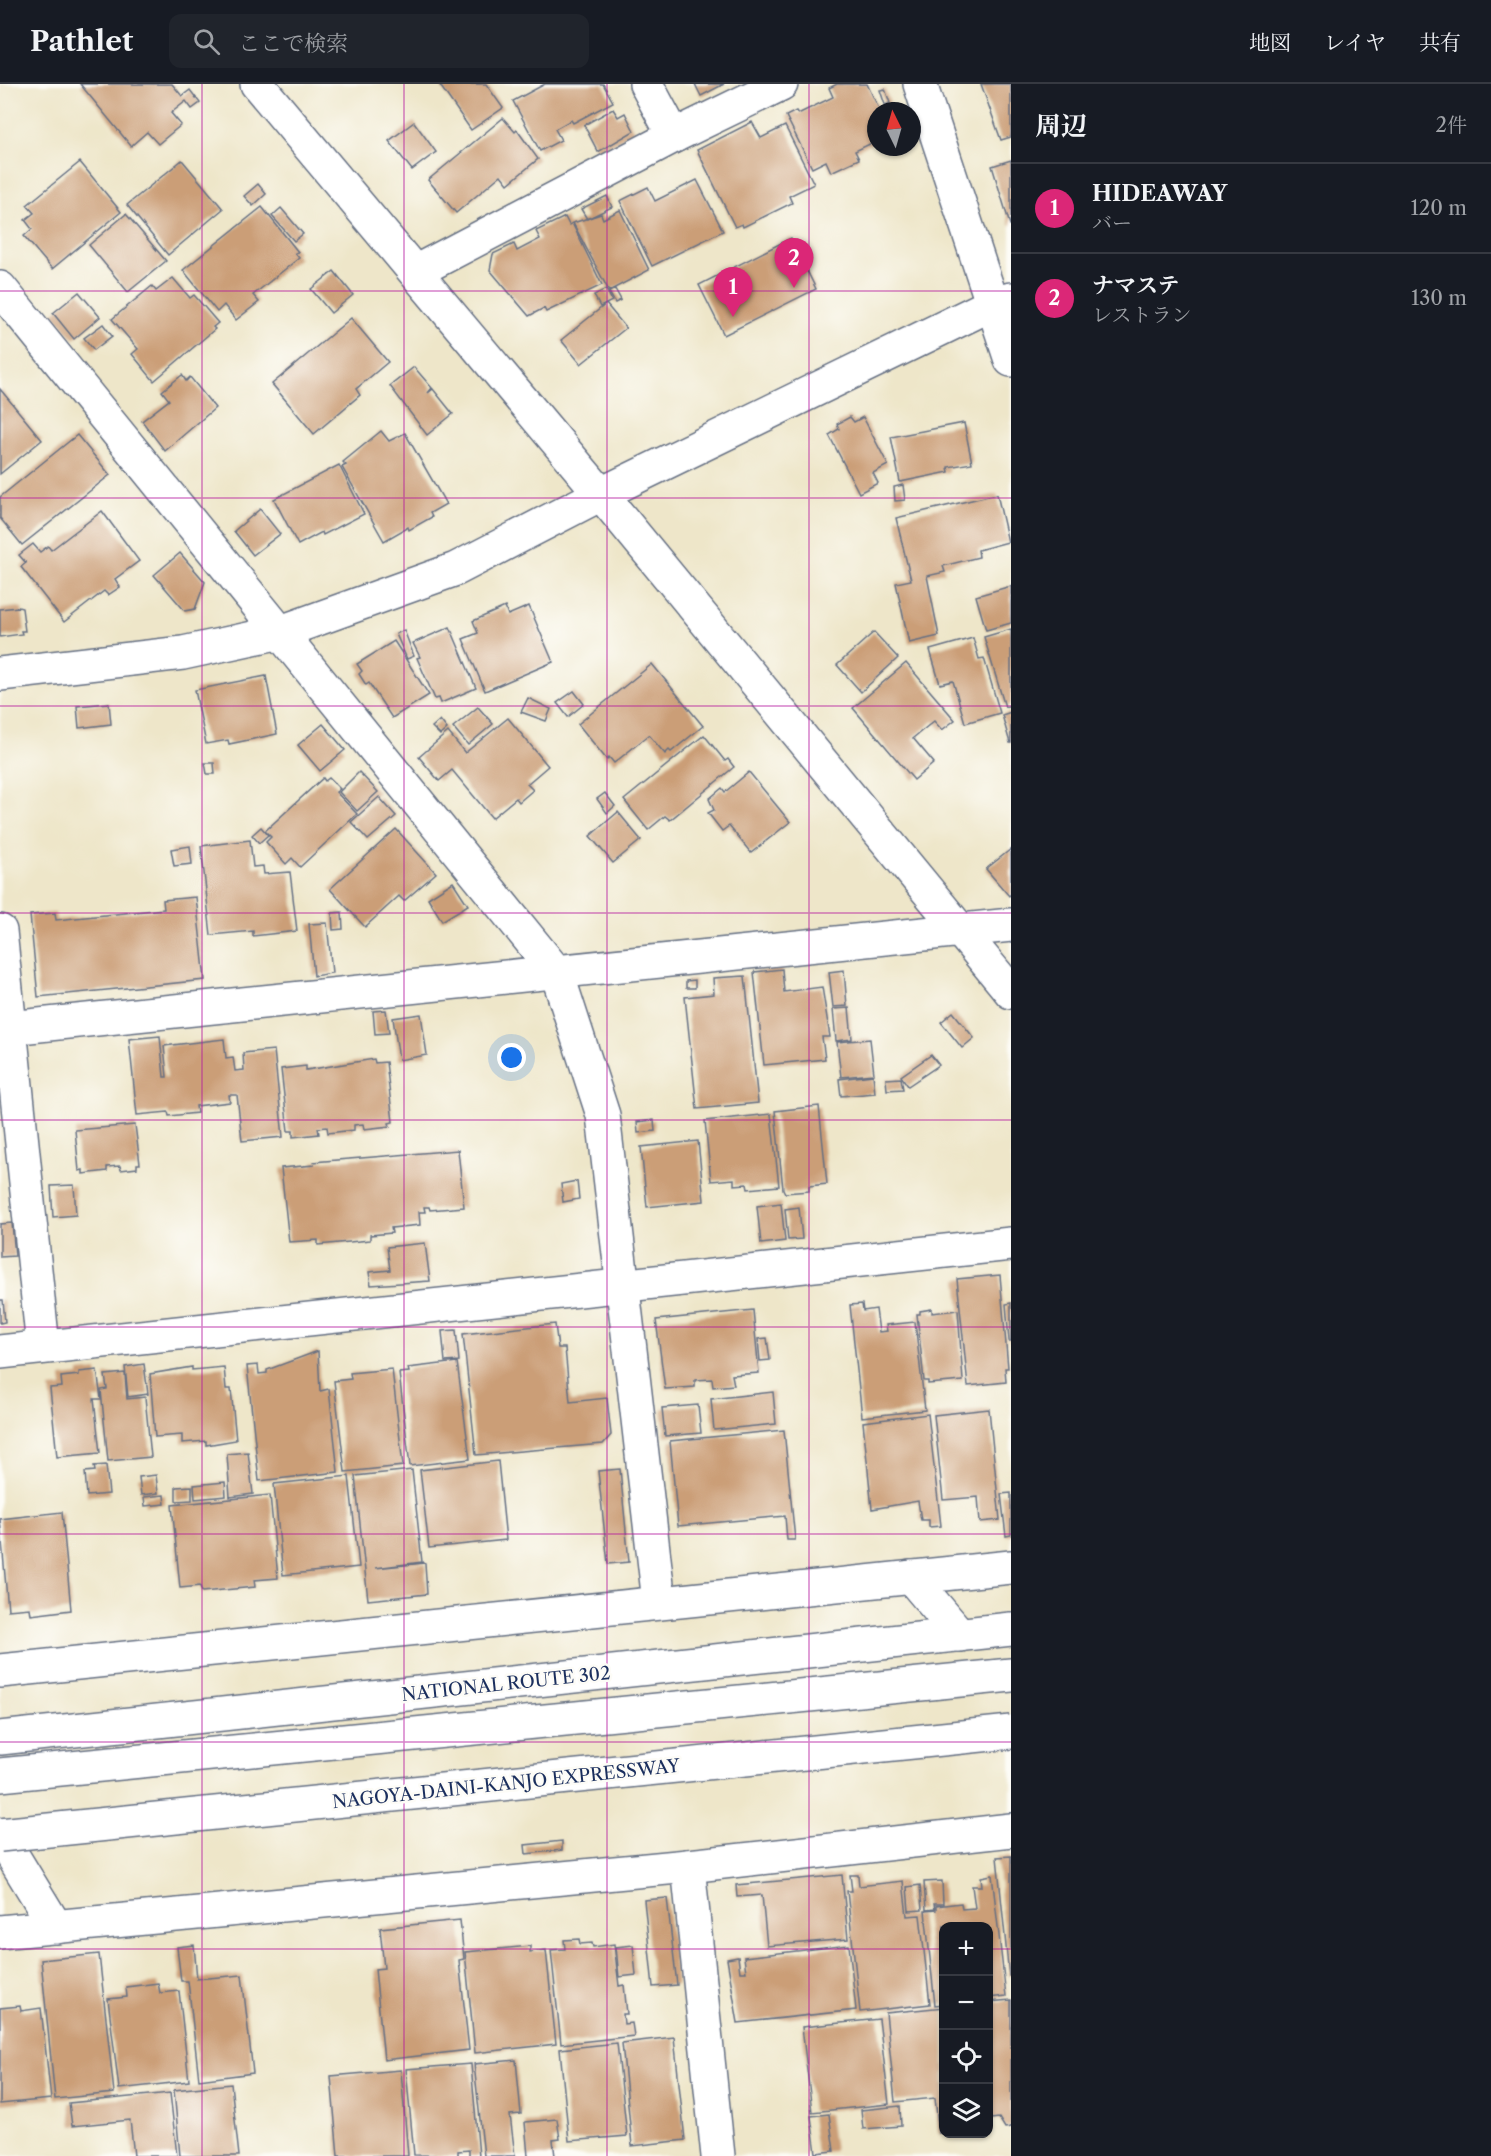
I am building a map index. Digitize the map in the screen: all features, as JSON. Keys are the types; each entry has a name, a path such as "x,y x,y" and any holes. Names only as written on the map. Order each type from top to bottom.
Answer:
{"main road":[{"path":"257,84 601,494 958,931 1011,992"},
{"path":"646,84 674,136"},
{"path":"415,272 674,136 782,84"},
{"path":"920,84 1002,301 1011,360"},
{"path":"0,288 557,972 603,1115 625,1287 659,1602"},
{"path":"0,674 183,653 281,632 456,569 601,494 1002,301"},
{"path":"6,1029 1011,925"},
{"path":"0,931 6,1029 43,1347"},
{"path":"0,1352 1011,1244"},
{"path":"0,1671 1011,1567"},
{"path":"911,1577 960,1635"},
{"name":"NATIONAL ROUTE 302","path":"0,1738 1011,1629"},
{"path":"0,1773 75,1769 1011,1674"},
{"name":"NAGOYA-DAINI-KANJO EXPRESSWAY","path":"0,1835 1011,1732"},
{"path":"0,1843 81,1828"},
{"path":"0,1932 687,1866 1011,1830"},
{"path":"0,1835 56,1927"},
{"path":"687,1866 718,2156"}],"building":[{"path":"80,84 172,84 182,96 190,90 200,103 192,109 186,101 171,113 181,125 158,144 147,132 131,146"},
{"path":"439,84 486,84 503,108 471,130"},
{"path":"545,84 603,84 613,102 573,123 571,120 555,129 561,140 540,151 513,101"},
{"path":"695,84 724,84 701,96"},
{"path":"837,84 867,84 876,102 867,102 867,145 855,151 859,159 831,172 826,161 812,168 786,116 796,111 798,114 833,97 829,88"},
{"path":"981,84 1011,84 1011,137 1001,140"},
{"path":"885,89 890,102 884,102 880,90"},
{"path":"613,109 618,117 625,113 634,131 598,152 584,125"},
{"path":"503,118 515,132 517,130 538,159 508,184 501,175 456,213 428,180"},
{"path":"414,122 436,152 412,170 389,141"},
{"path":"752,122 761,138 785,126 814,184 789,196 792,203 743,227 742,224 735,227 697,150"},
{"path":"182,160 223,209 168,255 127,205"},
{"path":"1011,160 1011,225 1010,225 992,166"},
{"path":"80,162 121,212 52,269 24,236 32,229 25,220 34,213 27,205"},
{"path":"697,180 723,231 652,266 620,201 648,187 655,201"},
{"path":"258,184 266,194 253,206 244,196"},
{"path":"607,196 612,207 587,219 581,209"},
{"path":"262,207 298,252 295,253 299,258 253,295 259,302 236,320 224,305 217,312 183,270"},
{"path":"281,208 303,234 294,241 272,216"},
{"path":"620,210 649,270 609,291 573,223 601,214 603,219"},
{"path":"126,214 166,261 128,292 89,245"},
{"path":"565,217 569,225 572,223 602,285 546,312 544,308 529,316 490,270 493,254 514,244 517,251 540,239 536,231"},
{"path":"791,238 816,289 724,335 699,285"},
{"path":"334,271 353,295 331,313 311,289"},
{"path":"173,278 190,298 194,295 218,323 213,327 215,329 154,381 132,354 138,349 112,319 152,286 156,291"},
{"path":"606,289 612,301 600,307 594,295"},
{"path":"615,289 621,300 615,303 609,292"},
{"path":"79,292 100,317 74,339 53,313"},
{"path":"606,304 626,328 581,364 561,340"},
{"path":"351,318 388,362 356,389 360,395 314,434 272,384"},
{"path":"103,324 112,336 94,350 84,338"},
{"path":"414,367 432,388 428,393 433,389 453,414 427,435 390,386"},
{"path":"182,375 186,381 190,377 215,408 165,451 142,421 169,400 162,391"},
{"path":"0,389 42,440 0,474"},
{"path":"850,417 854,422 863,417 888,465 873,473 878,483 859,493 829,435 839,429 837,424"},
{"path":"964,423 972,463 948,467 949,472 900,482 891,437"},
{"path":"381,431 389,441 405,433 446,504 430,513 432,517 384,541 342,467 346,465 343,462"},
{"path":"77,435 110,475 22,545 0,518 0,497"},
{"path":"339,465 364,514 298,545 274,499"},
{"path":"903,485 905,500 895,501 894,487"},
{"path":"997,494 1008,542 978,550 979,557 943,566 945,572 927,576 939,636 909,643 896,583 911,580 896,518"},
{"path":"260,509 280,534 253,555 234,531"},
{"path":"102,511 139,561 115,579 120,587 108,595 104,591 64,622 21,567 26,563 19,555 33,544 40,552 48,546 51,550"},
{"path":"180,553 205,582 195,609 185,611 154,575"},
{"path":"1011,586 1011,623 986,630 976,596"},
{"path":"529,606 553,662 485,691 463,639 478,633 473,621 505,607 508,615"},
{"path":"22,608 25,631 21,631 22,634 0,637 0,609"},
{"path":"450,627 476,688 441,703 439,698 435,699 413,643"},
{"path":"1011,629 1011,705 1005,707 984,637"},
{"path":"404,630 414,656 407,659 396,634"},
{"path":"874,632 898,658 861,692 837,665"},
{"path":"973,638 979,659 984,658 1000,713 965,723 953,681 940,684 930,650"},
{"path":"394,641 429,695 392,718 369,683 366,685 359,674 362,671 357,664"},
{"path":"906,663 955,720 942,730 934,721 913,738 934,763 914,780 853,708"},
{"path":"652,664 703,726 671,752 669,750 665,754 649,735 614,763 609,757 607,760 578,724"},
{"path":"266,676 277,734 229,744 228,740 206,744 195,690"},
{"path":"574,691 584,704 568,717 557,703"},
{"path":"528,698 551,709 546,721 521,712"},
{"path":"109,703 111,724 79,728 77,706"},
{"path":"478,707 493,724 468,745 453,727"},
{"path":"1011,712 1011,743 1010,743 1002,715"},
{"path":"508,718 548,766 527,784 533,790 519,802 516,798 492,818 452,770 439,781 419,757 448,732 465,753"},
{"path":"440,720 447,729 440,735 432,727"},
{"path":"323,724 345,750 320,771 298,745"},
{"path":"704,735 725,761 728,759 734,767 670,820 665,816 648,830 624,800"},
{"path":"205,763 214,763 215,774 207,774"},
{"path":"359,772 378,792 357,811 339,792"},
{"path":"749,772 790,822 751,853 729,826 722,831 708,813 714,810 709,799 722,788 725,792"},
{"path":"323,778 325,781 329,778 340,789 336,792 357,814 300,867 292,858 286,864 266,842 271,837 265,831"},
{"path":"605,793 615,806 607,813 597,799"},
{"path":"379,797 396,816 368,840 351,822"},
{"path":"618,812 641,840 613,863 590,836"},
{"path":"261,827 268,835 259,843 252,835"},
{"path":"396,829 436,873 404,901 399,896 365,927 330,889"},
{"path":"250,840 253,867 263,866 264,874 290,872 297,931 253,936 253,931 211,935 201,846"},
{"path":"190,846 192,864 174,866 171,849"},
{"path":"1011,849 1011,894 1009,896 986,869"},
{"path":"453,882 468,905 442,921 428,898"},
{"path":"196,897 205,980 38,997 30,915 55,913 56,920 164,909 163,900"},
{"path":"342,912 343,929 333,930 332,913"},
{"path":"327,923 332,973 314,976 309,924"},
{"path":"782,969 784,992 822,987 830,1037 822,1037 825,1059 764,1065 754,972"},
{"path":"844,970 847,1006 833,1007 829,972"},
{"path":"745,976 758,1103 697,1109 685,997 714,994 713,978"},
{"path":"695,980 695,988 686,988 686,981"},
{"path":"849,1008 852,1039 836,1041 833,1009"},
{"path":"386,1010 389,1033 375,1034 373,1011"},
{"path":"953,1012 974,1038 962,1048 941,1022"},
{"path":"421,1014 427,1055 399,1060 393,1018"},
{"path":"160,1036 164,1077 167,1077 164,1046 224,1039 226,1058 233,1057 235,1071 244,1070 243,1053 274,1050 283,1137 242,1141 237,1095 229,1095 230,1102 196,1106 197,1113 169,1116 168,1112 137,1115 129,1039"},
{"path":"870,1039 874,1074 841,1077 837,1042"},
{"path":"931,1055 939,1065 908,1086 901,1076"},
{"path":"374,1059 375,1063 386,1062 393,1122 389,1123 390,1126 364,1129 363,1124 354,1125 354,1130 328,1133 327,1127 318,1128 319,1134 293,1137 293,1131 288,1131 281,1069 306,1066 306,1070"},
{"path":"873,1075 875,1093 841,1096 839,1079"},
{"path":"901,1078 903,1089 887,1090 886,1079"},
{"path":"819,1106 827,1184 809,1186 809,1191 785,1193 775,1111"},
{"path":"771,1114 779,1186 748,1189 747,1184 734,1185 734,1179 711,1181 705,1121"},
{"path":"654,1120 655,1131 638,1133 637,1122"},
{"path":"135,1125 140,1164 137,1164 137,1168 121,1170 120,1166 107,1167 107,1171 83,1174 83,1170 79,1171 75,1130"},
{"path":"698,1141 704,1201 647,1207 641,1147"},
{"path":"458,1150 464,1207 430,1210 429,1207 424,1207 425,1212 419,1212 420,1225 391,1228 392,1233 370,1235 370,1240 318,1245 318,1240 289,1242 281,1168 314,1165 313,1162"},
{"path":"577,1181 579,1199 563,1202 561,1184"},
{"path":"74,1185 76,1215 53,1217 51,1186"},
{"path":"781,1203 785,1241 761,1244 757,1206"},
{"path":"799,1207 802,1239 788,1240 785,1209"},
{"path":"12,1223 15,1256 0,1257 0,1224"},
{"path":"425,1243 430,1281 371,1285 369,1272 390,1270 387,1247"},
{"path":"1000,1275 1008,1368 1005,1368 1006,1382 968,1386 957,1279"},
{"path":"0,1300 3,1300 5,1322 0,1323"},
{"path":"1011,1303 1011,1341 1009,1341 1006,1304"},
{"path":"862,1304 863,1311 876,1309 879,1332 887,1331 886,1325 915,1322 925,1410 862,1417 850,1305"},
{"path":"932,1309 932,1313 958,1310 963,1381 928,1384 928,1381 924,1381 917,1314 920,1314 920,1311"},
{"path":"753,1310 759,1373 732,1375 734,1385 713,1387 712,1379 695,1380 695,1387 665,1389 656,1320"},
{"path":"555,1324 558,1348 565,1348 570,1402 607,1398 611,1435 603,1444 476,1455 463,1334"},
{"path":"456,1330 459,1361 445,1362 442,1331"},
{"path":"767,1338 770,1360 760,1361 758,1339"},
{"path":"318,1351 320,1391 329,1389 338,1472 259,1481 247,1366 258,1365 259,1374 267,1373 267,1370"},
{"path":"457,1362 470,1459 410,1466 399,1373 409,1372 408,1368"},
{"path":"144,1364 148,1394 128,1397 125,1367"},
{"path":"192,1367 192,1370 224,1367 226,1389 231,1389 236,1440 206,1445 206,1441 182,1443 182,1435 155,1437 150,1374"},
{"path":"392,1369 403,1466 345,1472 334,1381 351,1379 350,1373"},
{"path":"97,1370 101,1399 94,1399 100,1453 57,1457 50,1388 62,1387 61,1377"},
{"path":"125,1373 127,1399 145,1397 151,1457 108,1461 101,1390 107,1389 105,1375"},
{"path":"773,1392 776,1424 714,1430 711,1399"},
{"path":"698,1405 701,1433 665,1436 662,1408"},
{"path":"989,1409 1000,1520 980,1522 978,1497 943,1500 934,1415"},
{"path":"928,1414 941,1526 929,1527 929,1520 921,1520 918,1501 872,1509 863,1422"},
{"path":"784,1430 795,1540 787,1540 785,1516 678,1526 670,1441"},
{"path":"248,1452 253,1494 230,1497 227,1454"},
{"path":"498,1461 506,1540 429,1548 420,1470"},
{"path":"106,1465 109,1494 87,1496 85,1472 95,1471 94,1466"},
{"path":"620,1469 629,1562 608,1564 598,1471"},
{"path":"412,1470 422,1562 375,1568 425,1563 427,1594 368,1600 355,1476"},
{"path":"156,1475 158,1493 141,1495 139,1477"},
{"path":"349,1476 359,1567 283,1575 274,1484"},
{"path":"225,1482 226,1496 195,1499 194,1485"},
{"path":"192,1486 192,1500 176,1501 176,1487"},
{"path":"1011,1493 1011,1535 1006,1536 1001,1494"},
{"path":"164,1495 165,1504 145,1506 144,1497"},
{"path":"270,1495 278,1578 254,1580 255,1587 202,1592 200,1586 180,1588 172,1505"},
{"path":"62,1512 71,1610 31,1615 30,1608 8,1610 0,1519"},
{"path":"562,1841 562,1850 526,1854 525,1845"},
{"path":"1011,1856 1011,1976 1009,1976 997,1857"},
{"path":"842,1875 848,1939 767,1946 762,1895 737,1897 736,1885"},
{"path":"850,1875 858,1875 859,1886 903,1881 907,1916 920,1915 930,2004 860,2012 847,1891 852,1891"},
{"path":"992,1875 1006,1996 993,1997 993,1922 939,1922 939,2005 935,2005 925,1911 936,1910 936,1906 961,1903 962,1909 975,1908 972,1886 982,1886 981,1877"},
{"path":"942,1881 943,1904 934,1904 935,1909 926,1910 924,1882"},
{"path":"920,1885 922,1910 909,1911 907,1887"},
{"path":"667,1898 677,1985 653,1987 644,1900"},
{"path":"460,1920 464,1959 459,1960 469,2050 384,2060 375,1969 384,1968 380,1928"},
{"path":"579,1939 580,1944 592,1943 593,1947 614,1944 619,1986 624,1985 627,2014 623,2014 624,2024 632,2023 634,2036 561,2044 551,1950 565,1949 564,1940"},
{"path":"194,1945 197,1979 242,1975 253,2073 199,2080 188,1981 181,1981 177,1947"},
{"path":"633,1945 636,1975 619,1977 616,1947"},
{"path":"849,1945 856,2010 738,2023 727,1959 738,1957 740,1972 746,1972 744,1957"},
{"path":"530,1946 530,1952 546,1950 556,2044 475,2053 465,1952"},
{"path":"99,1954 114,2093 55,2099 41,1960"},
{"path":"158,1983 160,1993 179,1991 189,2081 119,2089 108,1999 127,1997 126,1987"},
{"path":"1011,2000 1011,2127 1005,2128 999,2118 993,2119 993,2002"},
{"path":"20,2006 21,2011 41,2008 51,2099 0,2104 0,2008"},
{"path":"939,2008 939,2133 935,2098 895,2102 886,2013"},
{"path":"879,2019 889,2104 812,2112 802,2027"},
{"path":"674,2037 685,2140 632,2146 622,2043"},
{"path":"617,2043 627,2136 569,2141 560,2049"},
{"path":"516,2060 521,2114 510,2115 515,2156 484,2156 474,2064"},
{"path":"471,2064 479,2156 469,2156 469,2150 458,2151 458,2156 414,2155 406,2069"},
{"path":"401,2070 408,2156 338,2156 331,2076"},
{"path":"231,2084 239,2156 180,2156 174,2090"},
{"path":"170,2093 177,2156 134,2156 130,2120 72,2126 69,2103"},
{"path":"900,2106 901,2126 863,2129 861,2110"},
{"path":"829,2114 834,2151 816,2153 811,2116"},
{"path":"557,2119 560,2139 553,2140 555,2156 528,2156 525,2122"}],"place":[{"name":"ナマステ","path":"794,288"},
{"name":"HIDEAWAY","path":"733,317"}]}
